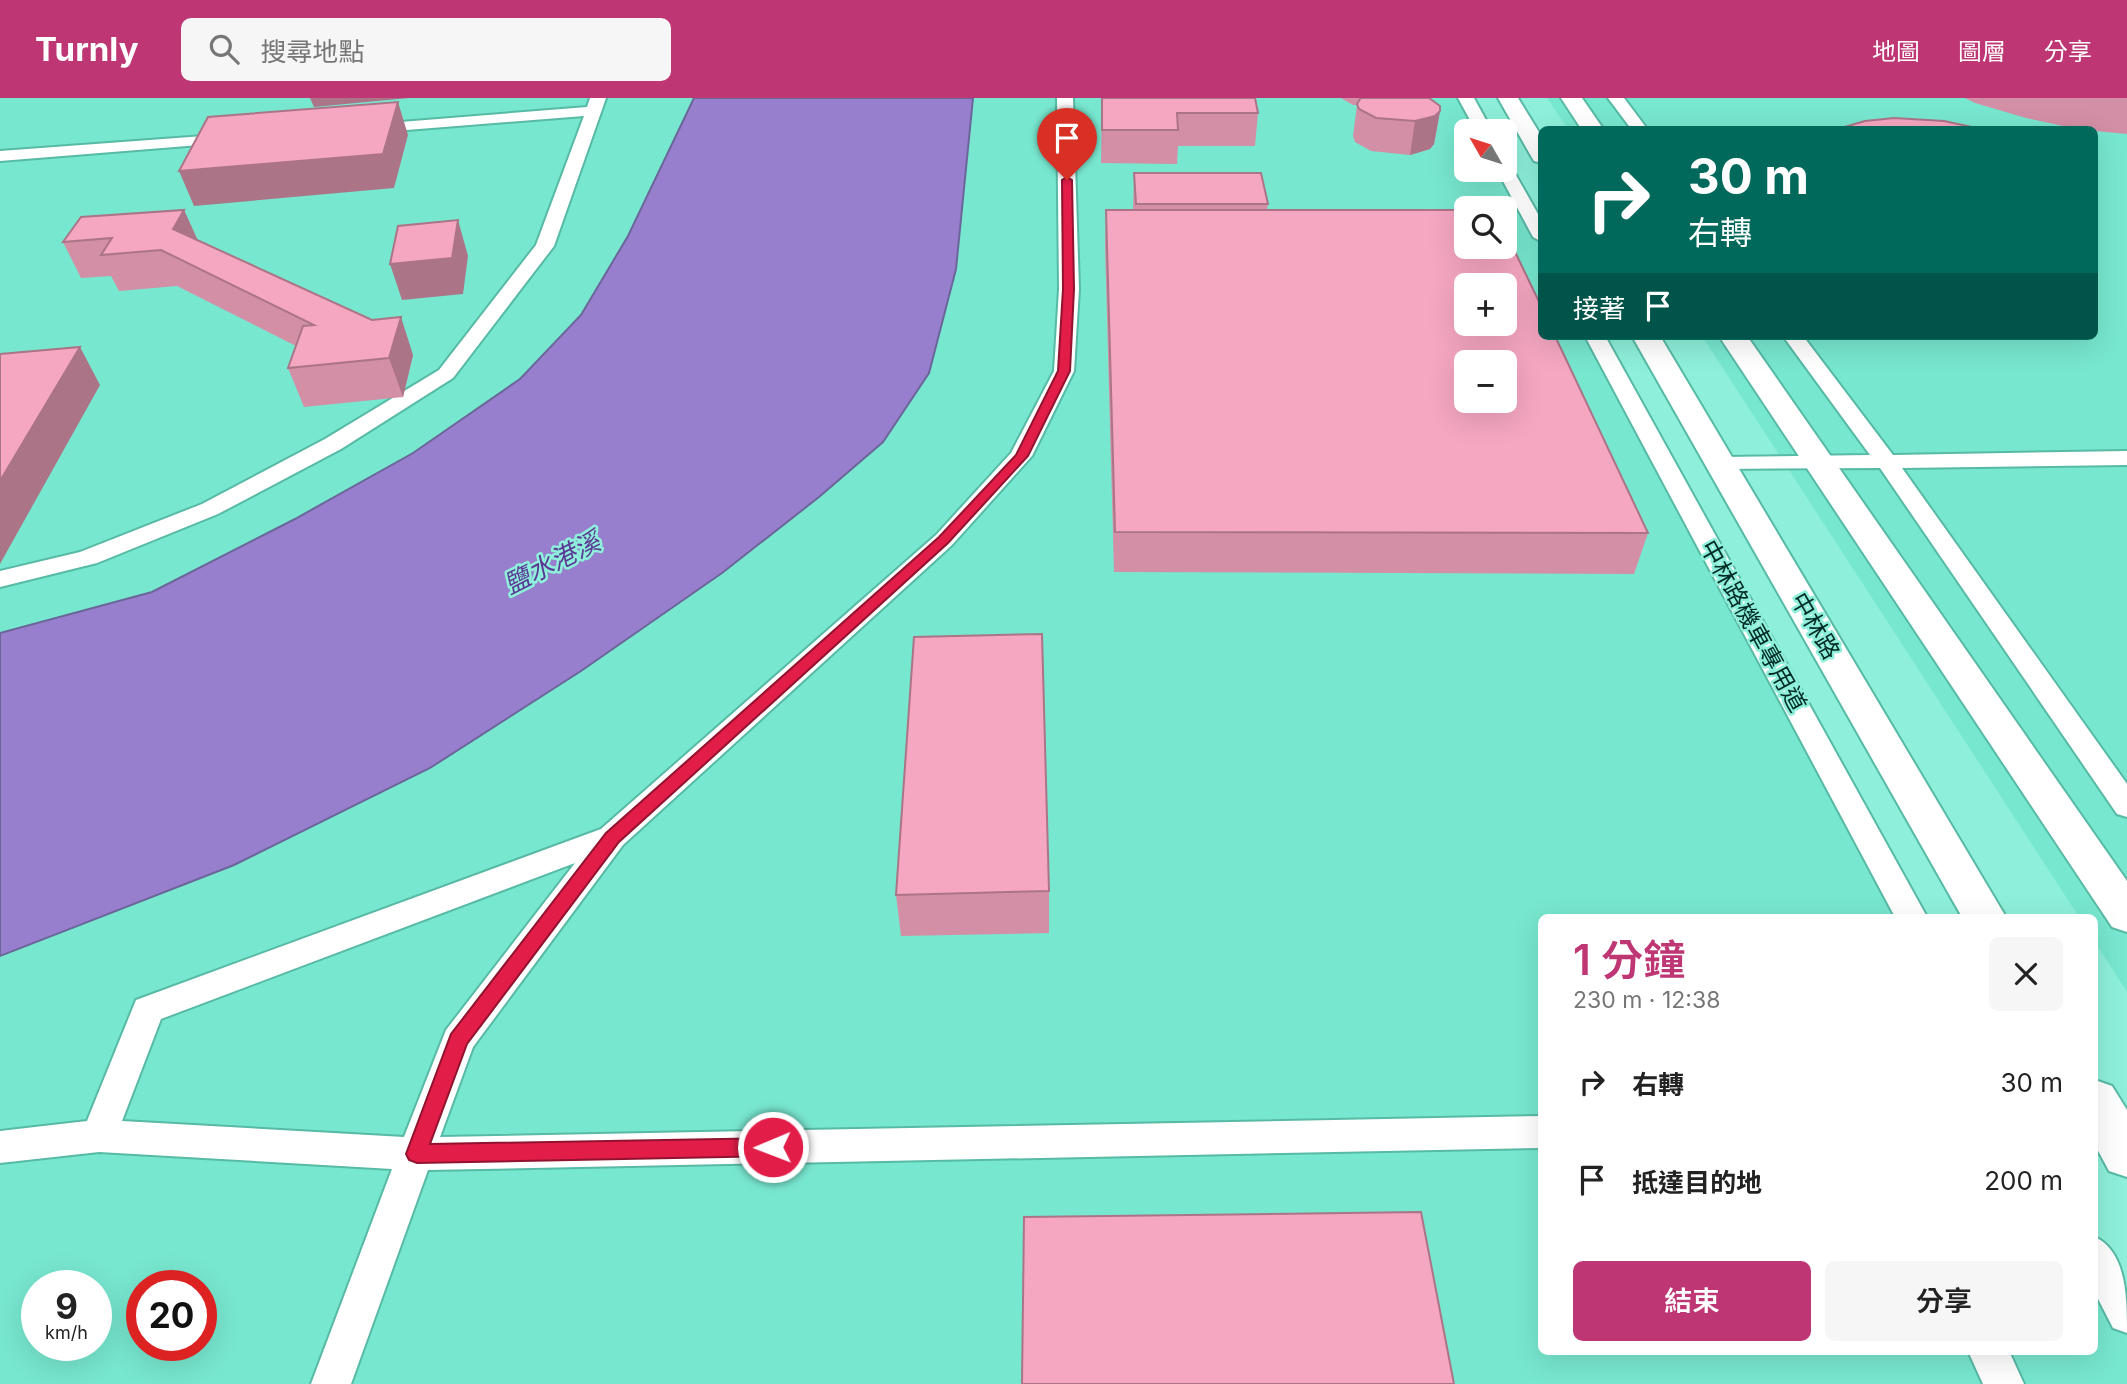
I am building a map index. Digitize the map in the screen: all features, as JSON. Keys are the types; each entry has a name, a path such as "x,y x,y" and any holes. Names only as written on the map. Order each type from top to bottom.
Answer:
{"street":[{"path":"1508,98 1538,149"},
{"path":"1571,98 1589,126"},
{"name":"中林路","path":"1648,340 1982,914"},
{"path":"1736,340 2127,915"},
{"path":"2098,1106 2127,1155"}],"lane":[{"path":"331,1384 458,1040 612,837 944,540 1021,456 1064,371 1069,289 1065,98"},
{"path":"1466,98 1477,119"},
{"path":"1616,98 1637,126"},
{"path":"0,579 88,558 210,509 333,444 446,374 545,246 594,105 357,129"},
{"path":"0,156 247,138"},
{"path":"1512,182 1538,230"},
{"name":"中林路機車專用道","path":"1597,340 1909,914"},
{"path":"1796,340 1886,461 2127,806"},
{"path":"1721,464 2127,458"},
{"path":"99,1136 148,1010 612,837"},
{"path":"0,1147 99,1136 417,1154 1538,1132"},
{"path":"2098,1261 2127,1314"},
{"path":"1990,1355 2004,1384"}],"shaded area":[{"path":"0,98 1463,98 1474,119 1454,119 1454,182 1509,182 1516,196 1454,196 1454,259 1517,259 1517,197 1538,236 1538,340 1594,340 1905,914 1538,914 1538,1355 2098,1355 2098,1269 2127,1323 2127,1384 0,1384"},
{"path":"1547,98 2127,98 2127,992 2098,947 2098,914 2077,914 1705,340 2098,340 2098,126 1566,126"}],"water":[{"name":"鹽水港溪","path":"694,98 973,98 956,269 929,373 883,442 819,497 722,573 581,671 430,768 234,865 0,956 0,633 152,592 295,519 413,453 520,379 581,315 628,236"}],"building":[{"path":"1102,98 1255,98 1258,113 1177,113 1178,130 1102,130"},
{"path":"1361,98 1429,98 1440,106 1440,111 1435,116 1415,121 1376,118 1359,109 1357,104"},
{"path":"398,102 383,154 179,171 208,117"},
{"path":"1894,118 1944,121 1967,126 1848,126"},
{"path":"1134,173 1261,173 1268,204 1136,204"},
{"path":"184,210 173,229 372,320 401,317 389,358 288,368 303,326 314,325 161,250 101,255 112,238 63,242 81,217"},
{"path":"1106,210 1454,210 1454,259 1517,259 1517,256 1538,300 1538,340 1557,340 1648,533 1115,532"},
{"path":"458,220 452,258 390,264 398,226"},
{"path":"80,347 0,481 0,354"},
{"path":"1042,634 1049,891 896,895 914,637"},
{"path":"1421,1212 1454,1384 1022,1384 1024,1217"}],"route":[{"path":"773,1147 417,1154 458,1040 612,837 944,540 1021,456 1064,371 1069,289 1067,180"}]}
